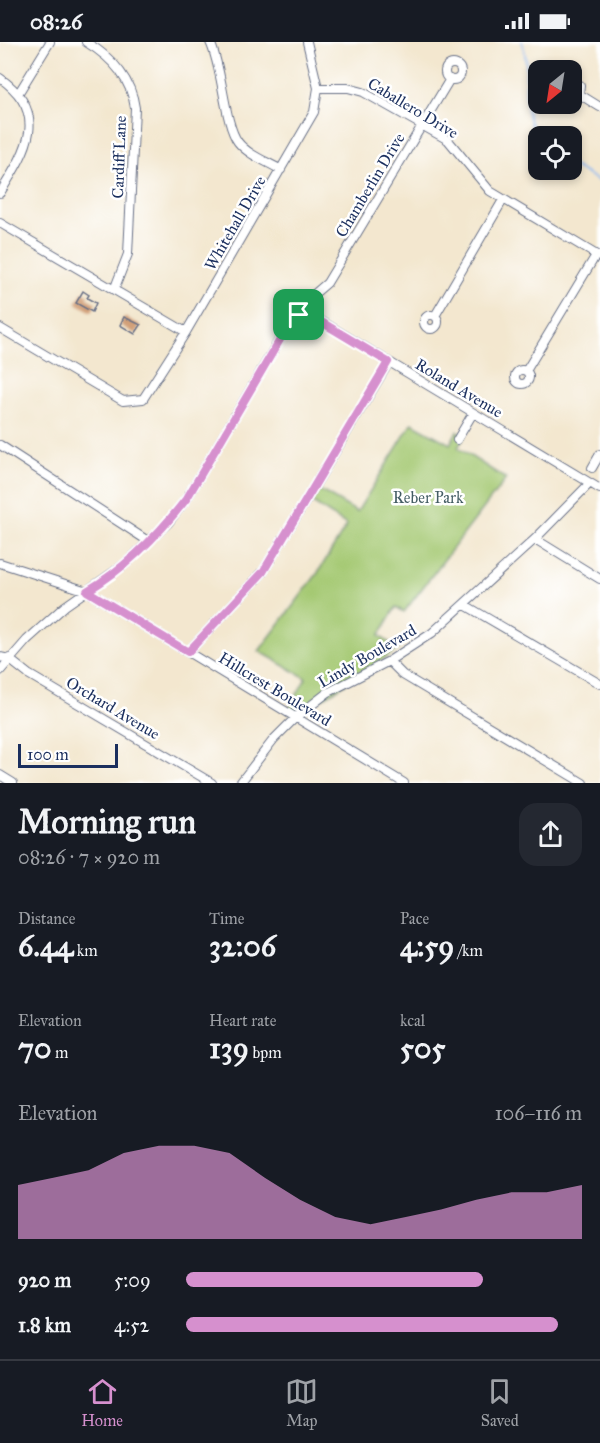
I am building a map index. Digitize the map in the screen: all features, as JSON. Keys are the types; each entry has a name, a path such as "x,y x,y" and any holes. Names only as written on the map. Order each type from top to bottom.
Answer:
{"street":[{"path":"18,94 50,42"},
{"name":"Cardiff Lane","path":"86,42 117,66 130,89 135,108 128,254 114,290"},
{"path":"210,42 216,55 231,129 237,141 246,150 281,170"},
{"name":"Whitehall Drive","path":"0,328 123,401 136,402 148,395 314,112 318,88 307,42"},
{"path":"0,78 18,94 28,112 29,136 20,161 0,193"},
{"name":"Chamberlin Drive","path":"306,301 327,283 450,79"},
{"name":"Caballero Drive","path":"318,88 355,89 454,145 483,183 503,200 598,256"},
{"path":"582,98 600,107"},
{"path":"435,316 503,200"},
{"path":"0,223 186,332"},
{"path":"526,371 598,256"},
{"name":"Roland Avenue","path":"148,542 168,523 187,498 288,326 295,317 303,314 313,316 600,489"},
{"path":"188,652 263,572 388,362"},
{"path":"457,440 473,413"},
{"path":"0,445 148,542 125,564 42,626 0,671"},
{"path":"592,468 600,454"},
{"name":"Lindy Boulevard","path":"240,783 274,739 296,718 327,693 388,661 432,633 535,539 590,483"},
{"path":"535,539 600,579"},
{"name":"Hillcrest Boulevard","path":"0,563 87,591 404,783"},
{"path":"465,604 600,684"},
{"name":"Orchard Avenue","path":"0,657 9,659 28,674 212,783"},
{"path":"388,661 403,675 583,783"},
{"path":"0,775 13,783"}],"green space":[{"name":"Reber Park","path":"412,423 450,444 457,431 465,435 458,448 506,479 404,612 396,607 379,636 399,649 294,717 288,710 306,678 259,651 317,574 347,525 311,502 318,489 357,512"}],"building":[{"path":"83,291 89,295 87,298 96,303 92,312 76,303"},
{"path":"124,317 141,325 135,334 120,325"}],"waterway":[{"path":"522,42 526,66 527,113 531,126"},
{"path":"582,171 600,182"}],"route":[{"path":"299,315 313,316 388,362 263,572 188,652 87,591 125,564 168,523 187,498 291,321 299,315"}]}
